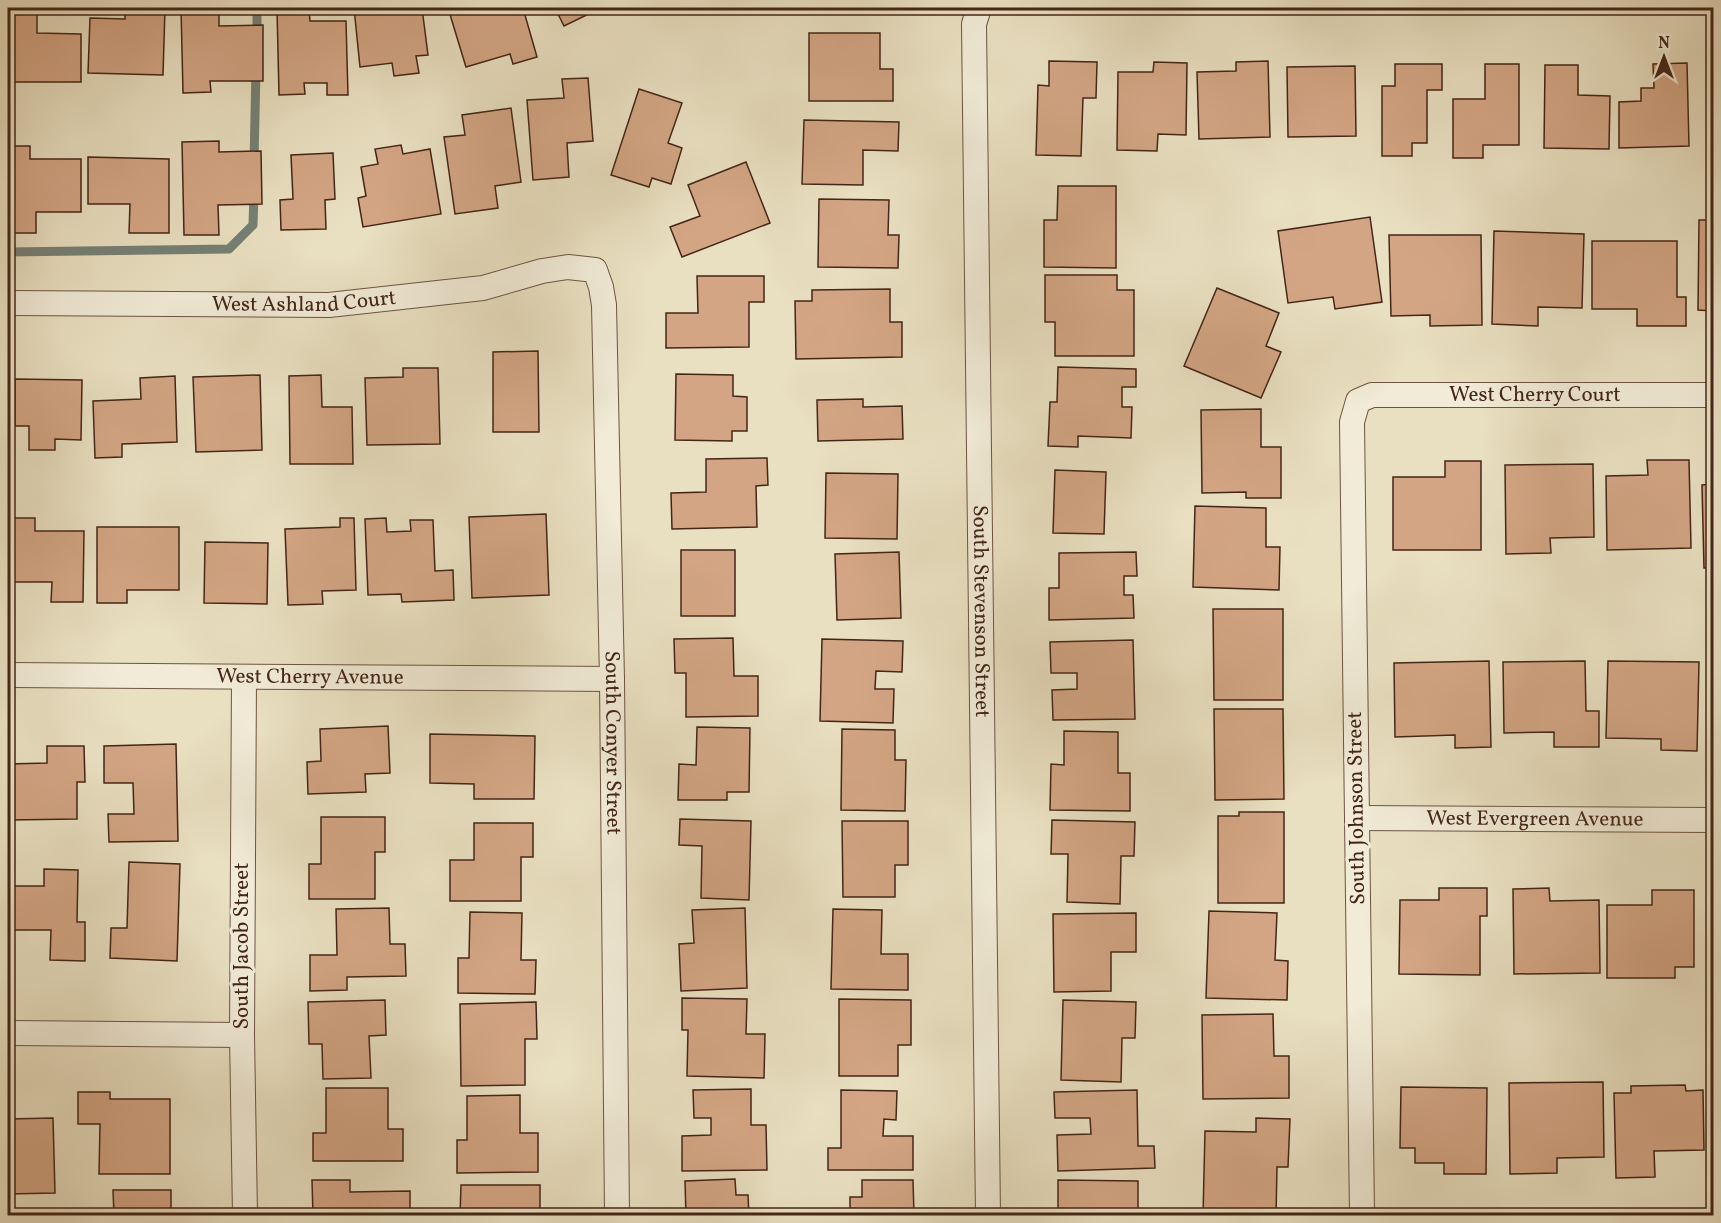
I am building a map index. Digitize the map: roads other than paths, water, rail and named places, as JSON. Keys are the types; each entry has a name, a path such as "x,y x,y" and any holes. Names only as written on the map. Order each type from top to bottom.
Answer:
{"street":[{"name":"South Stevenson Street","path":"979,8 974,24 988,1215"},
{"name":"West Ashland Court","path":"8,303 329,305 483,288 543,271 568,267 595,270"},
{"name":"South Conyer Street","path":"595,270 602,287 604,305 612,679 617,1215"},
{"name":"West Cherry Court","path":"1358,401 1372,395 1713,395"},
{"name":"South Johnson Street","path":"1358,401 1352,422 1362,1215"},
{"name":"West Cherry Avenue","path":"8,675 612,679"},
{"name":"South Jacob Street","path":"244,677 242,1035 245,1215"},
{"name":"West Evergreen Avenue","path":"1357,818 1713,820"},
{"path":"8,1033 242,1035"}],"waterway":[{"path":"257,8 257,35"},
{"path":"254,161 256,70"},
{"path":"8,252 229,249 253,225 254,193"}]}
